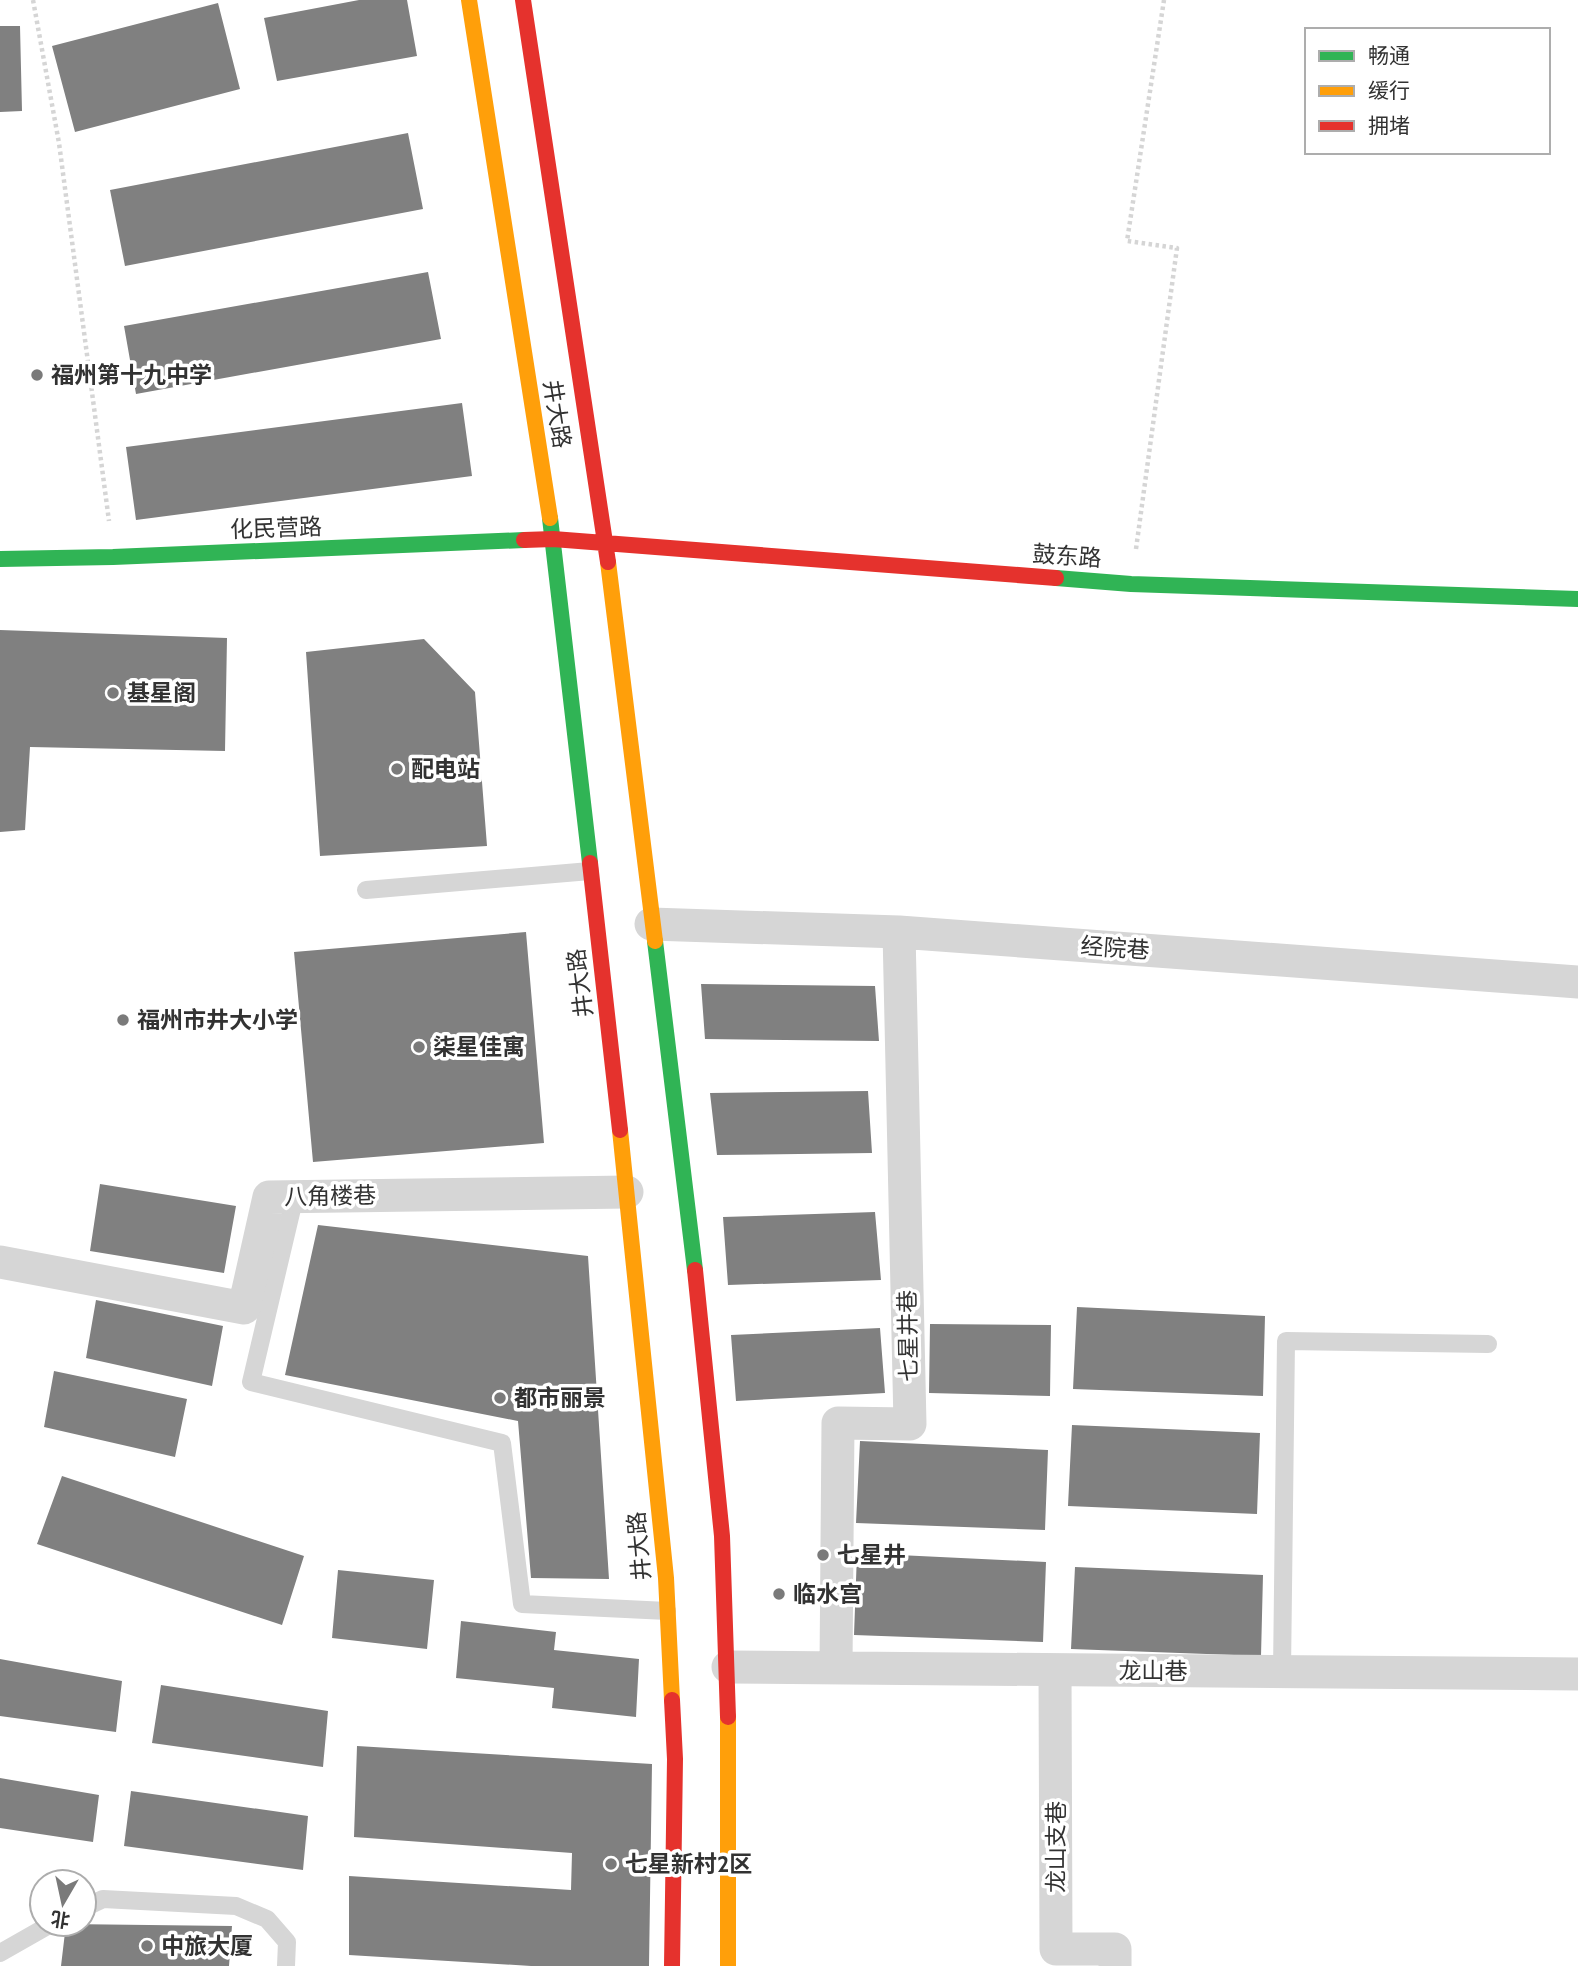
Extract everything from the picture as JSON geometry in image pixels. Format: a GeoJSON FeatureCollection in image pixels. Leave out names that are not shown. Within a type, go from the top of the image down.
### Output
{"type":"FeatureCollection","features":[{"type":"Feature","properties":{"kind":"street","name":"井大路"},"geometry":{"type":"LineString","coordinates":[[469,0],[553,540],[627,1192],[667,1611],[675,1759],[672,1966]]}},
{"type":"Feature","properties":{"kind":"street"},"geometry":{"type":"LineString","coordinates":[[523,0],[606,543],[704,1346],[722,1536],[728,1667],[728,1966]]}},
{"type":"Feature","properties":{"kind":"street","name":"化民营路"},"geometry":{"type":"LineString","coordinates":[[0,559],[553,540]]}},
{"type":"Feature","properties":{"kind":"street","name":"鼓东路"},"geometry":{"type":"LineString","coordinates":[[553,540],[1131,584],[1578,599]]}},
{"type":"Feature","properties":{"kind":"street","name":"经院巷"},"geometry":{"type":"LineString","coordinates":[[651,924],[899,932],[1578,982]]}},
{"type":"Feature","properties":{"kind":"street","name":"七星井巷"},"geometry":{"type":"LineString","coordinates":[[836,1668],[838,1423],[910,1424],[899,932]]}},
{"type":"Feature","properties":{"kind":"street","name":"八角楼巷"},"geometry":{"type":"LineString","coordinates":[[0,1262],[244,1308],[269,1197],[627,1192]]}},
{"type":"Feature","properties":{"kind":"street","name":"龙山巷"},"geometry":{"type":"LineString","coordinates":[[728,1667],[1578,1674]]}},
{"type":"Feature","properties":{"kind":"street","name":"龙山支巷"},"geometry":{"type":"LineString","coordinates":[[1055,1670],[1056,1949],[1115,1949],[1115,1966]]}},
{"type":"Feature","properties":{"kind":"lane"},"geometry":{"type":"LineString","coordinates":[[366,890],[590,871]]}},
{"type":"Feature","properties":{"kind":"lane"},"geometry":{"type":"LineString","coordinates":[[295,1196],[251,1382],[502,1443],[522,1604],[667,1611]]}},
{"type":"Feature","properties":{"kind":"lane"},"geometry":{"type":"LineString","coordinates":[[1282,1672],[1286,1341],[1488,1344]]}},
{"type":"Feature","properties":{"kind":"lane"},"geometry":{"type":"LineString","coordinates":[[98,1901],[103,1899],[236,1906],[267,1919],[287,1942],[286,1966]]}},
{"type":"Feature","properties":{"kind":"lane"},"geometry":{"type":"LineString","coordinates":[[0,1952],[28,1937]]}},
{"type":"Feature","properties":{"kind":"path"},"geometry":{"type":"LineString","coordinates":[[33,0],[59,143],[113,557]]}},
{"type":"Feature","properties":{"kind":"path"},"geometry":{"type":"LineString","coordinates":[[1131,584],[1177,247],[1127,241],[1164,0]]}},
{"type":"Feature","properties":{"kind":"building"},"geometry":{"type":"Polygon","coordinates":[[[359,0],[407,0],[417,56],[277,81],[264,18],[359,0]]]}},
{"type":"Feature","properties":{"kind":"building"},"geometry":{"type":"Polygon","coordinates":[[[218,3],[240,89],[75,132],[52,46],[218,3]]]}},
{"type":"Feature","properties":{"kind":"building"},"geometry":{"type":"Polygon","coordinates":[[[0,26],[20,26],[22,111],[0,112],[0,26]]]}},
{"type":"Feature","properties":{"kind":"building"},"geometry":{"type":"Polygon","coordinates":[[[408,133],[423,209],[125,266],[110,190],[408,133]]]}},
{"type":"Feature","properties":{"kind":"building"},"geometry":{"type":"Polygon","coordinates":[[[428,272],[441,339],[136,394],[124,326],[428,272]]]}},
{"type":"Feature","properties":{"kind":"building"},"geometry":{"type":"Polygon","coordinates":[[[462,403],[472,476],[136,520],[126,447],[462,403]]]}},
{"type":"Feature","properties":{"kind":"building","name":"基星阁"},"geometry":{"type":"Polygon","coordinates":[[[0,630],[227,638],[225,751],[30,747],[25,830],[0,832],[0,630]]]}},
{"type":"Feature","properties":{"kind":"building","name":"配电站"},"geometry":{"type":"Polygon","coordinates":[[[424,639],[475,692],[487,846],[320,856],[306,652],[424,639]]]}},
{"type":"Feature","properties":{"kind":"building","name":"柒星佳寓"},"geometry":{"type":"Polygon","coordinates":[[[526,932],[544,1143],[313,1162],[294,952],[526,932]]]}},
{"type":"Feature","properties":{"kind":"building"},"geometry":{"type":"Polygon","coordinates":[[[701,984],[875,986],[879,1041],[705,1039],[701,984]]]}},
{"type":"Feature","properties":{"kind":"building"},"geometry":{"type":"Polygon","coordinates":[[[868,1091],[872,1153],[717,1155],[710,1093],[868,1091]]]}},
{"type":"Feature","properties":{"kind":"building"},"geometry":{"type":"Polygon","coordinates":[[[100,1184],[236,1206],[224,1273],[90,1251],[100,1184]]]}},
{"type":"Feature","properties":{"kind":"building"},"geometry":{"type":"Polygon","coordinates":[[[875,1212],[881,1280],[728,1285],[723,1217],[875,1212]]]}},
{"type":"Feature","properties":{"kind":"building","name":"都市丽景"},"geometry":{"type":"Polygon","coordinates":[[[318,1225],[588,1256],[609,1579],[531,1578],[518,1421],[285,1375],[318,1225]]]}},
{"type":"Feature","properties":{"kind":"building"},"geometry":{"type":"Polygon","coordinates":[[[96,1300],[223,1326],[212,1386],[86,1358],[96,1300]]]}},
{"type":"Feature","properties":{"kind":"building"},"geometry":{"type":"Polygon","coordinates":[[[1077,1307],[1265,1316],[1263,1396],[1073,1389],[1077,1307]]]}},
{"type":"Feature","properties":{"kind":"building"},"geometry":{"type":"Polygon","coordinates":[[[930,1324],[1051,1325],[1050,1396],[929,1393],[930,1324]]]}},
{"type":"Feature","properties":{"kind":"building"},"geometry":{"type":"Polygon","coordinates":[[[880,1328],[885,1393],[736,1401],[731,1335],[880,1328]]]}},
{"type":"Feature","properties":{"kind":"building"},"geometry":{"type":"Polygon","coordinates":[[[54,1371],[187,1399],[175,1457],[44,1427],[54,1371]]]}},
{"type":"Feature","properties":{"kind":"building"},"geometry":{"type":"Polygon","coordinates":[[[1072,1425],[1260,1433],[1257,1514],[1068,1506],[1072,1425]]]}},
{"type":"Feature","properties":{"kind":"building"},"geometry":{"type":"Polygon","coordinates":[[[860,1441],[1048,1450],[1045,1530],[856,1523],[860,1441]]]}},
{"type":"Feature","properties":{"kind":"building"},"geometry":{"type":"Polygon","coordinates":[[[62,1476],[304,1556],[282,1625],[37,1544],[62,1476]]]}},
{"type":"Feature","properties":{"kind":"building"},"geometry":{"type":"Polygon","coordinates":[[[857,1553],[1046,1562],[1043,1642],[854,1635],[857,1553]]]}},
{"type":"Feature","properties":{"kind":"building"},"geometry":{"type":"Polygon","coordinates":[[[1075,1567],[1263,1575],[1261,1656],[1071,1649],[1075,1567]]]}},
{"type":"Feature","properties":{"kind":"building"},"geometry":{"type":"Polygon","coordinates":[[[338,1570],[434,1580],[427,1649],[332,1638],[338,1570]]]}},
{"type":"Feature","properties":{"kind":"building"},"geometry":{"type":"Polygon","coordinates":[[[461,1621],[556,1632],[554,1650],[639,1659],[636,1717],[552,1708],[554,1688],[456,1678],[461,1621]]]}},
{"type":"Feature","properties":{"kind":"building"},"geometry":{"type":"Polygon","coordinates":[[[0,1659],[122,1681],[116,1732],[0,1716],[0,1659]]]}},
{"type":"Feature","properties":{"kind":"building"},"geometry":{"type":"Polygon","coordinates":[[[161,1685],[328,1711],[323,1767],[152,1743],[161,1685]]]}},
{"type":"Feature","properties":{"kind":"building","name":"七星新村2区"},"geometry":{"type":"Polygon","coordinates":[[[357,1746],[652,1764],[649,1966],[531,1966],[349,1955],[349,1876],[571,1890],[572,1853],[354,1837],[357,1746]]]}},
{"type":"Feature","properties":{"kind":"building"},"geometry":{"type":"Polygon","coordinates":[[[0,1778],[99,1795],[93,1842],[0,1828],[0,1778]]]}},
{"type":"Feature","properties":{"kind":"building"},"geometry":{"type":"Polygon","coordinates":[[[131,1791],[308,1816],[303,1870],[124,1846],[131,1791]]]}},
{"type":"Feature","properties":{"kind":"building","name":"中旅大厦"},"geometry":{"type":"Polygon","coordinates":[[[98,1924],[232,1926],[229,1966],[61,1966],[64,1938],[98,1938],[98,1924]]]}},
{"type":"Feature","properties":{"kind":"traffic: fast"},"geometry":{"type":"LineString","coordinates":[[550,518],[590,863]]}},
{"type":"Feature","properties":{"kind":"traffic: fast"},"geometry":{"type":"LineString","coordinates":[[0,559],[524,540]]}},
{"type":"Feature","properties":{"kind":"traffic: fast"},"geometry":{"type":"LineString","coordinates":[[1056,578],[1131,584],[1578,599]]}},
{"type":"Feature","properties":{"kind":"traffic: fast"},"geometry":{"type":"LineString","coordinates":[[655,941],[695,1270]]}},
{"type":"Feature","properties":{"kind":"traffic: slow"},"geometry":{"type":"LineString","coordinates":[[469,0],[550,518]]}},
{"type":"Feature","properties":{"kind":"traffic: slow"},"geometry":{"type":"LineString","coordinates":[[608,562],[655,941]]}},
{"type":"Feature","properties":{"kind":"traffic: slow"},"geometry":{"type":"LineString","coordinates":[[620,1130],[666,1578],[672,1700]]}},
{"type":"Feature","properties":{"kind":"traffic: slow"},"geometry":{"type":"LineString","coordinates":[[728,1717],[728,1966]]}},
{"type":"Feature","properties":{"kind":"traffic: jam"},"geometry":{"type":"LineString","coordinates":[[523,0],[608,562]]}},
{"type":"Feature","properties":{"kind":"traffic: jam"},"geometry":{"type":"LineString","coordinates":[[524,540],[553,539],[1056,578]]}},
{"type":"Feature","properties":{"kind":"traffic: jam"},"geometry":{"type":"LineString","coordinates":[[590,863],[620,1130]]}},
{"type":"Feature","properties":{"kind":"traffic: jam"},"geometry":{"type":"LineString","coordinates":[[695,1270],[722,1536],[728,1717]]}},
{"type":"Feature","properties":{"kind":"traffic: jam"},"geometry":{"type":"LineString","coordinates":[[672,1700],[675,1759],[672,1966]]}},
{"type":"Feature","properties":{"kind":"place","name":"福州第十九中学"},"geometry":{"type":"Point","coordinates":[37,375]}},
{"type":"Feature","properties":{"kind":"place","name":"基星阁"},"geometry":{"type":"Point","coordinates":[113,693]}},
{"type":"Feature","properties":{"kind":"place","name":"配电站"},"geometry":{"type":"Point","coordinates":[397,769]}},
{"type":"Feature","properties":{"kind":"place","name":"福州市井大小学"},"geometry":{"type":"Point","coordinates":[123,1020]}},
{"type":"Feature","properties":{"kind":"place","name":"柒星佳寓"},"geometry":{"type":"Point","coordinates":[419,1047]}},
{"type":"Feature","properties":{"kind":"place","name":"都市丽景"},"geometry":{"type":"Point","coordinates":[500,1398]}},
{"type":"Feature","properties":{"kind":"place","name":"七星井"},"geometry":{"type":"Point","coordinates":[823,1555]}},
{"type":"Feature","properties":{"kind":"place","name":"临水宫"},"geometry":{"type":"Point","coordinates":[779,1594]}},
{"type":"Feature","properties":{"kind":"place","name":"七星新村2区"},"geometry":{"type":"Point","coordinates":[611,1864]}},
{"type":"Feature","properties":{"kind":"place","name":"中旅大厦"},"geometry":{"type":"Point","coordinates":[147,1946]}}]}
